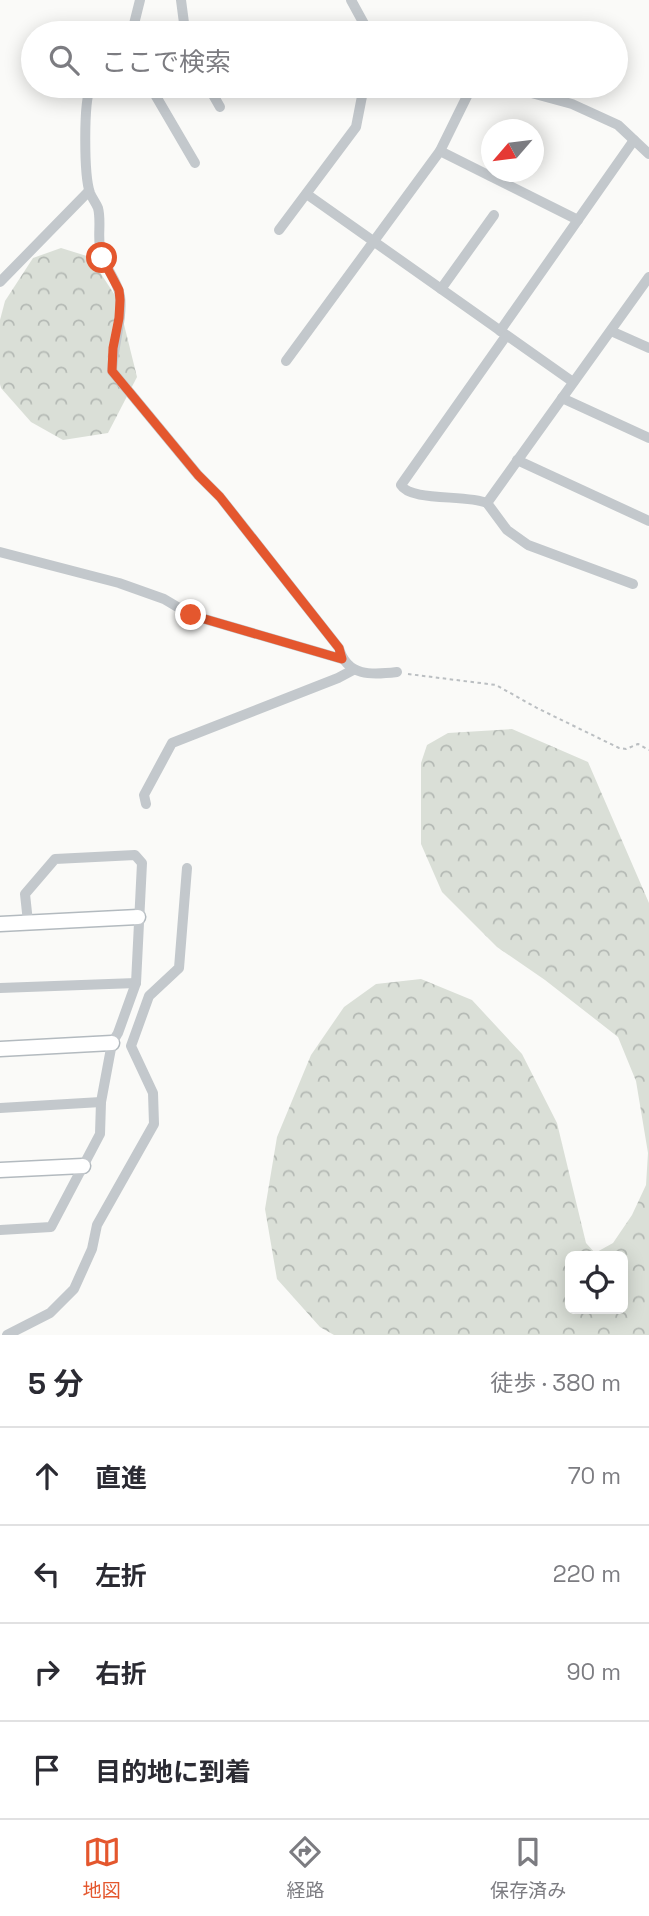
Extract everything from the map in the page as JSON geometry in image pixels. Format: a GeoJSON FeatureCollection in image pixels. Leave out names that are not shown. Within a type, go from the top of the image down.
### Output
{"type":"FeatureCollection","features":[{"type":"Feature","properties":{"kind":"street"},"geometry":{"type":"LineString","coordinates":[[135,21],[139,0]]}},
{"type":"Feature","properties":{"kind":"street"},"geometry":{"type":"LineString","coordinates":[[181,0],[184,21]]}},
{"type":"Feature","properties":{"kind":"street"},"geometry":{"type":"LineString","coordinates":[[351,0],[362,21]]}},
{"type":"Feature","properties":{"kind":"street"},"geometry":{"type":"LineString","coordinates":[[87,98],[85,124],[89,191],[98,208],[100,249],[119,290],[120,300],[112,371],[198,475],[220,497],[339,648],[342,659]]}},
{"type":"Feature","properties":{"kind":"street"},"geometry":{"type":"LineString","coordinates":[[157,98],[195,163]]}},
{"type":"Feature","properties":{"kind":"street"},"geometry":{"type":"LineString","coordinates":[[215,98],[220,107]]}},
{"type":"Feature","properties":{"kind":"street"},"geometry":{"type":"LineString","coordinates":[[279,230],[308,195],[356,127],[362,98]]}},
{"type":"Feature","properties":{"kind":"street"},"geometry":{"type":"LineString","coordinates":[[286,360],[440,151],[466,98]]}},
{"type":"Feature","properties":{"kind":"street"},"geometry":{"type":"LineString","coordinates":[[550,98],[572,104],[618,125],[649,154]]}},
{"type":"Feature","properties":{"kind":"street"},"geometry":{"type":"LineString","coordinates":[[633,584],[528,545],[508,530],[487,503],[463,497],[418,495],[407,492],[401,485],[634,140]]}},
{"type":"Feature","properties":{"kind":"street"},"geometry":{"type":"LineString","coordinates":[[440,151],[578,220]]}},
{"type":"Feature","properties":{"kind":"street"},"geometry":{"type":"LineString","coordinates":[[0,282],[89,191]]}},
{"type":"Feature","properties":{"kind":"street"},"geometry":{"type":"LineString","coordinates":[[308,195],[573,382]]}},
{"type":"Feature","properties":{"kind":"street"},"geometry":{"type":"LineString","coordinates":[[441,289],[494,215]]}},
{"type":"Feature","properties":{"kind":"street"},"geometry":{"type":"LineString","coordinates":[[487,503],[649,277]]}},
{"type":"Feature","properties":{"kind":"street"},"geometry":{"type":"LineString","coordinates":[[611,331],[649,348]]}},
{"type":"Feature","properties":{"kind":"street"},"geometry":{"type":"LineString","coordinates":[[562,398],[649,438]]}},
{"type":"Feature","properties":{"kind":"street"},"geometry":{"type":"LineString","coordinates":[[517,460],[649,521]]}},
{"type":"Feature","properties":{"kind":"street"},"geometry":{"type":"LineString","coordinates":[[0,552],[119,583],[164,599],[191,615],[342,659],[353,670],[377,674],[397,672]]}},
{"type":"Feature","properties":{"kind":"street"},"geometry":{"type":"LineString","coordinates":[[146,804],[144,795],[172,743],[353,670]]}},
{"type":"Feature","properties":{"kind":"street"},"geometry":{"type":"LineString","coordinates":[[0,1230],[51,1227],[100,1134],[101,1102],[112,1043],[136,983],[142,863],[135,855],[55,859],[25,894],[28,922]]}},
{"type":"Feature","properties":{"kind":"street"},"geometry":{"type":"LineString","coordinates":[[7,1335],[50,1312],[74,1289],[92,1249],[97,1225],[154,1125],[153,1093],[131,1046],[149,996],[179,968],[187,868]]}},
{"type":"Feature","properties":{"kind":"street"},"geometry":{"type":"LineString","coordinates":[[0,924],[138,917]]}},
{"type":"Feature","properties":{"kind":"street"},"geometry":{"type":"LineString","coordinates":[[0,988],[136,983]]}},
{"type":"Feature","properties":{"kind":"street"},"geometry":{"type":"LineString","coordinates":[[0,1049],[112,1043]]}},
{"type":"Feature","properties":{"kind":"street"},"geometry":{"type":"LineString","coordinates":[[0,1108],[101,1102]]}},
{"type":"Feature","properties":{"kind":"street"},"geometry":{"type":"LineString","coordinates":[[0,1170],[83,1166]]}},
{"type":"Feature","properties":{"kind":"path"},"geometry":{"type":"LineString","coordinates":[[397,672],[496,685],[619,748],[626,749],[638,744],[649,750]]}},
{"type":"Feature","properties":{"kind":"green space"},"geometry":{"type":"Polygon","coordinates":[[[61,248],[90,257],[118,300],[137,377],[108,433],[63,440],[31,422],[0,384],[0,320],[5,301],[33,258],[61,248]]]}},
{"type":"Feature","properties":{"kind":"green space"},"geometry":{"type":"Polygon","coordinates":[[[512,729],[588,762],[649,903],[649,1335],[334,1335],[320,1327],[277,1279],[265,1209],[277,1137],[311,1055],[344,1007],[376,984],[421,979],[472,1000],[522,1054],[557,1123],[586,1243],[593,1251],[565,1251],[565,1314],[628,1314],[628,1251],[599,1251],[613,1243],[632,1215],[646,1185],[648,1153],[636,1081],[618,1037],[545,980],[497,947],[442,892],[421,844],[421,763],[427,745],[448,733],[512,729]]]}},
{"type":"Feature","properties":{"kind":"route"},"geometry":{"type":"LineString","coordinates":[[102,258],[119,290],[120,300],[112,371],[198,475],[220,497],[339,648],[342,659],[191,615]]}}]}
